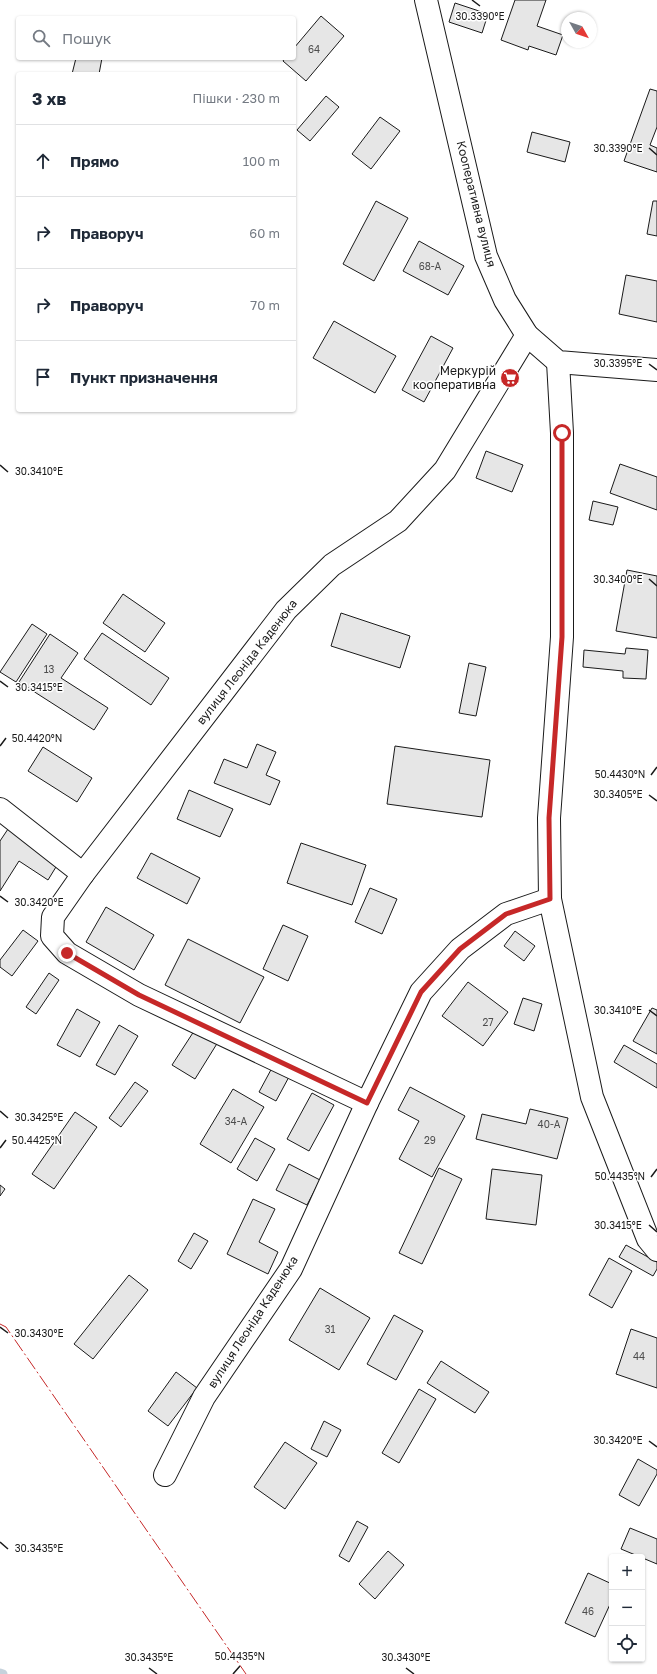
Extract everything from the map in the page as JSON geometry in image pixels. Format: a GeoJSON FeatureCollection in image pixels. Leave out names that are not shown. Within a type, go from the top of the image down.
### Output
{"type":"FeatureCollection","features":[{"type":"Feature","properties":{"kind":"street","name":"Кооперативна вулиця"},"geometry":{"type":"LineString","coordinates":[[426,0],[486,256],[505,300],[527,335],[558,362]]}},
{"type":"Feature","properties":{"kind":"street","name":"вулиця Леоніда Каденюка"},"geometry":{"type":"LineString","coordinates":[[367,1103],[139,995],[67,953],[52,936],[53,917],[83,874],[286,610],[332,565],[398,521],[445,470],[527,335]]}},
{"type":"Feature","properties":{"kind":"street"},"geometry":{"type":"LineString","coordinates":[[657,370],[558,362],[562,433],[562,637],[549,818],[550,899],[592,1097],[648,1239],[657,1250]]}},
{"type":"Feature","properties":{"kind":"street"},"geometry":{"type":"LineString","coordinates":[[0,809],[83,874]]}},
{"type":"Feature","properties":{"kind":"street","name":"вулиця Леоніда Каденюка"},"geometry":{"type":"LineString","coordinates":[[165,1474],[204,1397],[291,1269],[367,1103],[421,992],[460,949],[506,914],[550,899]]}},
{"type":"Feature","properties":{"kind":"building"},"geometry":{"type":"Polygon","coordinates":[[[515,0],[546,0],[537,26],[561,34],[561,41],[556,55],[529,46],[528,50],[501,40],[515,0]]]}},
{"type":"Feature","properties":{"kind":"building"},"geometry":{"type":"Polygon","coordinates":[[[455,3],[488,14],[482,33],[449,22],[455,3]]]}},
{"type":"Feature","properties":{"kind":"building"},"geometry":{"type":"Polygon","coordinates":[[[321,16],[344,36],[306,81],[283,61],[296,60],[296,46],[321,16]]]}},
{"type":"Feature","properties":{"kind":"building"},"geometry":{"type":"Polygon","coordinates":[[[76,60],[102,60],[99,72],[72,72],[76,60]]]}},
{"type":"Feature","properties":{"kind":"building"},"geometry":{"type":"Polygon","coordinates":[[[650,89],[657,91],[657,127],[650,145],[657,148],[657,172],[624,161],[650,89]]]}},
{"type":"Feature","properties":{"kind":"building"},"geometry":{"type":"Polygon","coordinates":[[[326,96],[339,107],[310,141],[297,130],[326,96]]]}},
{"type":"Feature","properties":{"kind":"building"},"geometry":{"type":"Polygon","coordinates":[[[380,117],[400,131],[371,169],[352,154],[380,117]]]}},
{"type":"Feature","properties":{"kind":"building"},"geometry":{"type":"Polygon","coordinates":[[[532,132],[570,142],[565,162],[527,152],[532,132]]]}},
{"type":"Feature","properties":{"kind":"building"},"geometry":{"type":"Polygon","coordinates":[[[376,201],[408,218],[374,281],[343,264],[376,201]]]}},
{"type":"Feature","properties":{"kind":"building"},"geometry":{"type":"Polygon","coordinates":[[[653,201],[657,201],[657,236],[647,234],[653,201]]]}},
{"type":"Feature","properties":{"kind":"building"},"geometry":{"type":"Polygon","coordinates":[[[419,241],[464,266],[448,295],[403,271],[419,241]]]}},
{"type":"Feature","properties":{"kind":"building"},"geometry":{"type":"Polygon","coordinates":[[[626,275],[657,281],[657,322],[619,314],[626,275]]]}},
{"type":"Feature","properties":{"kind":"building"},"geometry":{"type":"Polygon","coordinates":[[[334,321],[396,356],[375,393],[313,358],[334,321]]]}},
{"type":"Feature","properties":{"kind":"building"},"geometry":{"type":"Polygon","coordinates":[[[431,336],[453,348],[424,402],[402,390],[431,336]]]}},
{"type":"Feature","properties":{"kind":"building"},"geometry":{"type":"Polygon","coordinates":[[[486,451],[523,465],[512,492],[476,478],[486,451]]]}},
{"type":"Feature","properties":{"kind":"building"},"geometry":{"type":"Polygon","coordinates":[[[620,464],[657,477],[657,510],[610,493],[620,464]]]}},
{"type":"Feature","properties":{"kind":"building"},"geometry":{"type":"Polygon","coordinates":[[[593,501],[618,507],[613,525],[589,520],[593,501]]]}},
{"type":"Feature","properties":{"kind":"building"},"geometry":{"type":"Polygon","coordinates":[[[627,570],[657,576],[657,638],[616,631],[627,570]]]}},
{"type":"Feature","properties":{"kind":"building"},"geometry":{"type":"Polygon","coordinates":[[[123,594],[165,623],[145,652],[103,623],[123,594]]]}},
{"type":"Feature","properties":{"kind":"building"},"geometry":{"type":"Polygon","coordinates":[[[341,613],[410,636],[400,668],[331,646],[341,613]]]}},
{"type":"Feature","properties":{"kind":"building"},"geometry":{"type":"Polygon","coordinates":[[[32,624],[47,634],[16,682],[0,672],[32,624]]]}},
{"type":"Feature","properties":{"kind":"building"},"geometry":{"type":"Polygon","coordinates":[[[102,633],[169,678],[151,705],[84,659],[102,633]]]}},
{"type":"Feature","properties":{"kind":"building"},"geometry":{"type":"Polygon","coordinates":[[[50,634],[78,653],[61,678],[108,708],[94,730],[19,682],[50,634]]]}},
{"type":"Feature","properties":{"kind":"building"},"geometry":{"type":"Polygon","coordinates":[[[626,648],[648,650],[646,679],[623,678],[623,671],[583,667],[584,650],[625,654],[626,648]]]}},
{"type":"Feature","properties":{"kind":"building"},"geometry":{"type":"Polygon","coordinates":[[[469,663],[486,667],[476,716],[459,713],[469,663]]]}},
{"type":"Feature","properties":{"kind":"building"},"geometry":{"type":"Polygon","coordinates":[[[257,744],[276,752],[266,775],[280,781],[270,805],[214,783],[224,759],[247,768],[257,744]]]}},
{"type":"Feature","properties":{"kind":"building"},"geometry":{"type":"Polygon","coordinates":[[[395,746],[490,760],[482,817],[387,804],[395,746]]]}},
{"type":"Feature","properties":{"kind":"building"},"geometry":{"type":"Polygon","coordinates":[[[43,747],[92,778],[77,802],[28,771],[43,747]]]}},
{"type":"Feature","properties":{"kind":"building"},"geometry":{"type":"Polygon","coordinates":[[[189,790],[233,809],[220,837],[177,819],[189,790]]]}},
{"type":"Feature","properties":{"kind":"building"},"geometry":{"type":"Polygon","coordinates":[[[8,829],[59,862],[48,880],[19,861],[0,891],[0,841],[8,829]]]}},
{"type":"Feature","properties":{"kind":"building"},"geometry":{"type":"Polygon","coordinates":[[[301,843],[366,865],[352,905],[287,883],[301,843]]]}},
{"type":"Feature","properties":{"kind":"building"},"geometry":{"type":"Polygon","coordinates":[[[151,853],[200,878],[187,904],[137,878],[151,853]]]}},
{"type":"Feature","properties":{"kind":"building"},"geometry":{"type":"Polygon","coordinates":[[[370,888],[397,899],[382,934],[355,922],[370,888]]]}},
{"type":"Feature","properties":{"kind":"building"},"geometry":{"type":"Polygon","coordinates":[[[106,907],[154,935],[134,970],[86,942],[106,907]]]}},
{"type":"Feature","properties":{"kind":"building"},"geometry":{"type":"Polygon","coordinates":[[[283,925],[308,936],[288,981],[263,969],[283,925]]]}},
{"type":"Feature","properties":{"kind":"building"},"geometry":{"type":"Polygon","coordinates":[[[23,930],[38,941],[12,976],[0,967],[0,960],[23,930]]]}},
{"type":"Feature","properties":{"kind":"building"},"geometry":{"type":"Polygon","coordinates":[[[515,931],[535,946],[524,961],[504,946],[515,931]]]}},
{"type":"Feature","properties":{"kind":"building"},"geometry":{"type":"Polygon","coordinates":[[[188,939],[264,977],[240,1023],[165,985],[188,939]]]}},
{"type":"Feature","properties":{"kind":"building"},"geometry":{"type":"Polygon","coordinates":[[[49,973],[59,980],[36,1014],[26,1007],[49,973]]]}},
{"type":"Feature","properties":{"kind":"building"},"geometry":{"type":"Polygon","coordinates":[[[468,982],[508,1012],[483,1046],[442,1016],[468,982]]]}},
{"type":"Feature","properties":{"kind":"building"},"geometry":{"type":"Polygon","coordinates":[[[523,998],[542,1004],[534,1031],[514,1024],[523,998]]]}},
{"type":"Feature","properties":{"kind":"building"},"geometry":{"type":"Polygon","coordinates":[[[652,1008],[657,1010],[657,1054],[633,1041],[652,1008]]]}},
{"type":"Feature","properties":{"kind":"building"},"geometry":{"type":"Polygon","coordinates":[[[77,1009],[100,1022],[80,1057],[57,1045],[77,1009]]]}},
{"type":"Feature","properties":{"kind":"building"},"geometry":{"type":"Polygon","coordinates":[[[119,1025],[138,1036],[115,1075],[96,1065],[119,1025]]]}},
{"type":"Feature","properties":{"kind":"building"},"geometry":{"type":"Polygon","coordinates":[[[196,1028],[218,1042],[195,1079],[172,1065],[196,1028]]]}},
{"type":"Feature","properties":{"kind":"building"},"geometry":{"type":"Polygon","coordinates":[[[624,1045],[657,1064],[657,1088],[614,1062],[624,1045]]]}},
{"type":"Feature","properties":{"kind":"building"},"geometry":{"type":"Polygon","coordinates":[[[273,1066],[290,1075],[276,1101],[259,1092],[273,1066]]]}},
{"type":"Feature","properties":{"kind":"building"},"geometry":{"type":"Polygon","coordinates":[[[135,1082],[148,1091],[121,1127],[109,1118],[135,1082]]]}},
{"type":"Feature","properties":{"kind":"building"},"geometry":{"type":"Polygon","coordinates":[[[410,1087],[465,1116],[432,1177],[399,1159],[419,1121],[398,1110],[410,1087]]]}},
{"type":"Feature","properties":{"kind":"building"},"geometry":{"type":"Polygon","coordinates":[[[233,1089],[264,1107],[231,1163],[200,1144],[233,1089]]]}},
{"type":"Feature","properties":{"kind":"building"},"geometry":{"type":"Polygon","coordinates":[[[312,1093],[334,1105],[309,1151],[287,1139],[312,1093]]]}},
{"type":"Feature","properties":{"kind":"building"},"geometry":{"type":"Polygon","coordinates":[[[530,1109],[568,1118],[557,1159],[476,1139],[482,1114],[526,1124],[530,1109]]]}},
{"type":"Feature","properties":{"kind":"building"},"geometry":{"type":"Polygon","coordinates":[[[75,1112],[97,1127],[54,1189],[32,1174],[75,1112]]]}},
{"type":"Feature","properties":{"kind":"building"},"geometry":{"type":"Polygon","coordinates":[[[255,1138],[275,1149],[257,1181],[237,1169],[255,1138]]]}},
{"type":"Feature","properties":{"kind":"building"},"geometry":{"type":"Polygon","coordinates":[[[289,1164],[320,1180],[307,1205],[276,1190],[289,1164]]]}},
{"type":"Feature","properties":{"kind":"building"},"geometry":{"type":"Polygon","coordinates":[[[439,1168],[462,1179],[422,1264],[399,1253],[439,1168]]]}},
{"type":"Feature","properties":{"kind":"building"},"geometry":{"type":"Polygon","coordinates":[[[492,1169],[542,1175],[536,1225],[486,1219],[492,1169]]]}},
{"type":"Feature","properties":{"kind":"building"},"geometry":{"type":"Polygon","coordinates":[[[0,1185],[5,1189],[0,1196],[0,1185]]]}},
{"type":"Feature","properties":{"kind":"building"},"geometry":{"type":"Polygon","coordinates":[[[253,1199],[275,1209],[259,1242],[278,1252],[268,1274],[227,1254],[253,1199]]]}},
{"type":"Feature","properties":{"kind":"building"},"geometry":{"type":"Polygon","coordinates":[[[194,1233],[208,1241],[191,1269],[178,1261],[194,1233]]]}},
{"type":"Feature","properties":{"kind":"building"},"geometry":{"type":"Polygon","coordinates":[[[626,1245],[657,1262],[657,1269],[653,1276],[619,1257],[626,1245]]]}},
{"type":"Feature","properties":{"kind":"building"},"geometry":{"type":"Polygon","coordinates":[[[609,1258],[632,1271],[612,1308],[589,1295],[609,1258]]]}},
{"type":"Feature","properties":{"kind":"building"},"geometry":{"type":"Polygon","coordinates":[[[129,1275],[148,1290],[93,1359],[74,1344],[129,1275]]]}},
{"type":"Feature","properties":{"kind":"building"},"geometry":{"type":"Polygon","coordinates":[[[320,1288],[370,1318],[339,1370],[289,1340],[320,1288]]]}},
{"type":"Feature","properties":{"kind":"building"},"geometry":{"type":"Polygon","coordinates":[[[394,1315],[423,1331],[396,1380],[367,1364],[394,1315]]]}},
{"type":"Feature","properties":{"kind":"building"},"geometry":{"type":"Polygon","coordinates":[[[631,1329],[657,1338],[657,1388],[616,1374],[631,1329]]]}},
{"type":"Feature","properties":{"kind":"building"},"geometry":{"type":"Polygon","coordinates":[[[441,1361],[489,1392],[475,1413],[427,1383],[441,1361]]]}},
{"type":"Feature","properties":{"kind":"building"},"geometry":{"type":"Polygon","coordinates":[[[176,1372],[197,1388],[168,1426],[148,1411],[176,1372]]]}},
{"type":"Feature","properties":{"kind":"building"},"geometry":{"type":"Polygon","coordinates":[[[419,1389],[436,1399],[399,1463],[382,1453],[419,1389]]]}},
{"type":"Feature","properties":{"kind":"building"},"geometry":{"type":"Polygon","coordinates":[[[324,1421],[341,1430],[327,1457],[311,1449],[324,1421]]]}},
{"type":"Feature","properties":{"kind":"building"},"geometry":{"type":"Polygon","coordinates":[[[285,1442],[317,1463],[285,1509],[254,1487],[285,1442]]]}},
{"type":"Feature","properties":{"kind":"building"},"geometry":{"type":"Polygon","coordinates":[[[638,1459],[657,1470],[657,1474],[639,1506],[619,1495],[638,1459]]]}},
{"type":"Feature","properties":{"kind":"building"},"geometry":{"type":"Polygon","coordinates":[[[357,1521],[368,1527],[349,1562],[339,1556],[357,1521]]]}},
{"type":"Feature","properties":{"kind":"building"},"geometry":{"type":"Polygon","coordinates":[[[630,1528],[657,1539],[657,1564],[645,1559],[645,1554],[633,1554],[621,1549],[630,1528]]]}},
{"type":"Feature","properties":{"kind":"building"},"geometry":{"type":"Polygon","coordinates":[[[388,1551],[404,1565],[375,1599],[359,1584],[388,1551]]]}},
{"type":"Feature","properties":{"kind":"building"},"geometry":{"type":"Polygon","coordinates":[[[588,1573],[609,1583],[609,1607],[595,1637],[565,1623],[588,1573]]]}},
{"type":"Feature","properties":{"kind":"power"},"geometry":{"type":"LineString","coordinates":[[0,1324],[6,1327],[246,1674]]}},
{"type":"Feature","properties":{"kind":"place","name":"Меркурій кооперативна"},"geometry":{"type":"Point","coordinates":[510,378]}},
{"type":"Feature","properties":{"kind":"route"},"geometry":{"type":"LineString","coordinates":[[67,953],[139,995],[367,1103],[421,992],[460,949],[506,914],[550,899],[549,818],[562,637],[562,433]]}}]}
